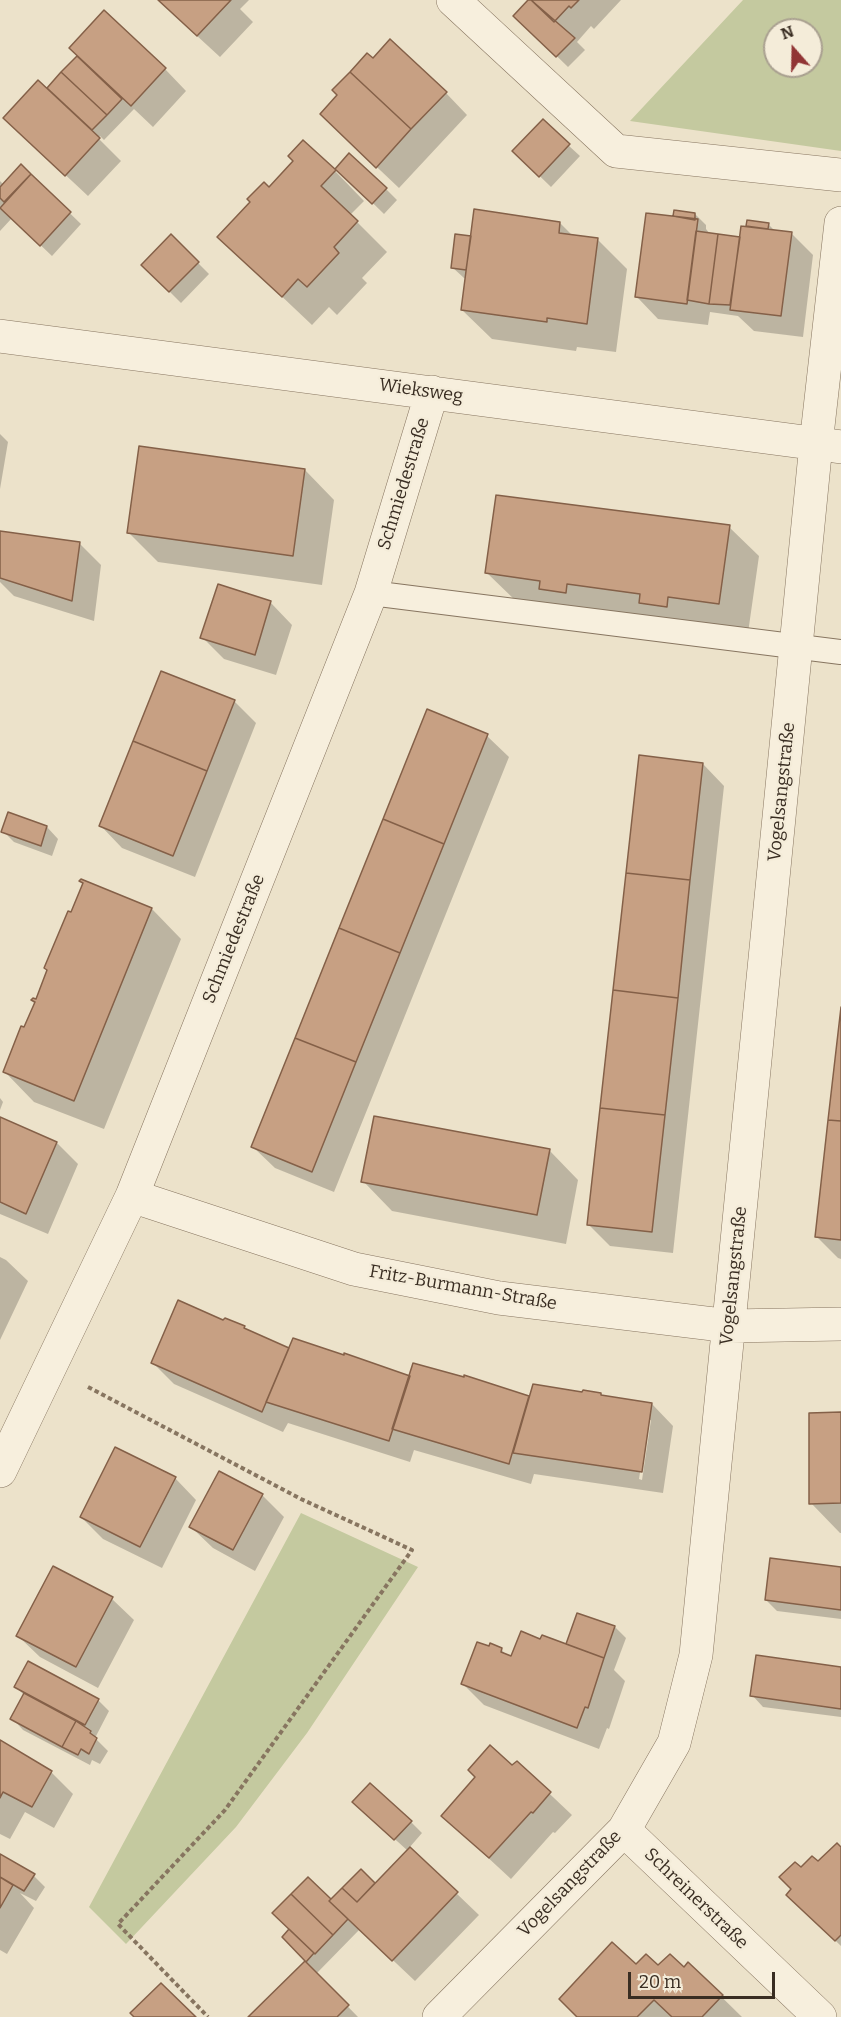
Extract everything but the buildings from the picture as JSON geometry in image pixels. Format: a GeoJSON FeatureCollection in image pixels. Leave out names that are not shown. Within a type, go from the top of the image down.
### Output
{"type":"FeatureCollection","features":[{"type":"Feature","properties":{"kind":"street"},"geometry":{"type":"LineString","coordinates":[[453,0],[616,151],[841,175]]}},
{"type":"Feature","properties":{"kind":"street","name":"Vogelsangstraße"},"geometry":{"type":"LineString","coordinates":[[439,2017],[624,1830],[674,1743],[696,1656],[796,648],[829,446],[841,223]]}},
{"type":"Feature","properties":{"kind":"street","name":"Wieksweg"},"geometry":{"type":"LineString","coordinates":[[0,336],[829,446]]}},
{"type":"Feature","properties":{"kind":"street","name":"Schmiedestraße"},"geometry":{"type":"LineString","coordinates":[[0,1471],[132,1196],[372,593],[432,392]]}},
{"type":"Feature","properties":{"kind":"street","name":"Fritz-Burmann-Straße"},"geometry":{"type":"LineString","coordinates":[[132,1196],[354,1269],[499,1298],[730,1326],[841,1324]]}},
{"type":"Feature","properties":{"kind":"street","name":"Schreinerstraße"},"geometry":{"type":"LineString","coordinates":[[624,1830],[820,2017]]}},
{"type":"Feature","properties":{"kind":"lane"},"geometry":{"type":"LineString","coordinates":[[372,593],[841,652]]}},
{"type":"Feature","properties":{"kind":"path"},"geometry":{"type":"LineString","coordinates":[[50,1367],[301,1498],[412,1550],[225,1810],[118,1924],[208,2017]]}},
{"type":"Feature","properties":{"kind":"green space"},"geometry":{"type":"Polygon","coordinates":[[[743,0],[841,0],[841,151],[630,121],[743,0]]]}},
{"type":"Feature","properties":{"kind":"green space"},"geometry":{"type":"Polygon","coordinates":[[[301,1513],[418,1567],[307,1733],[236,1827],[126,1944],[89,1907],[301,1513]]]}}]}
